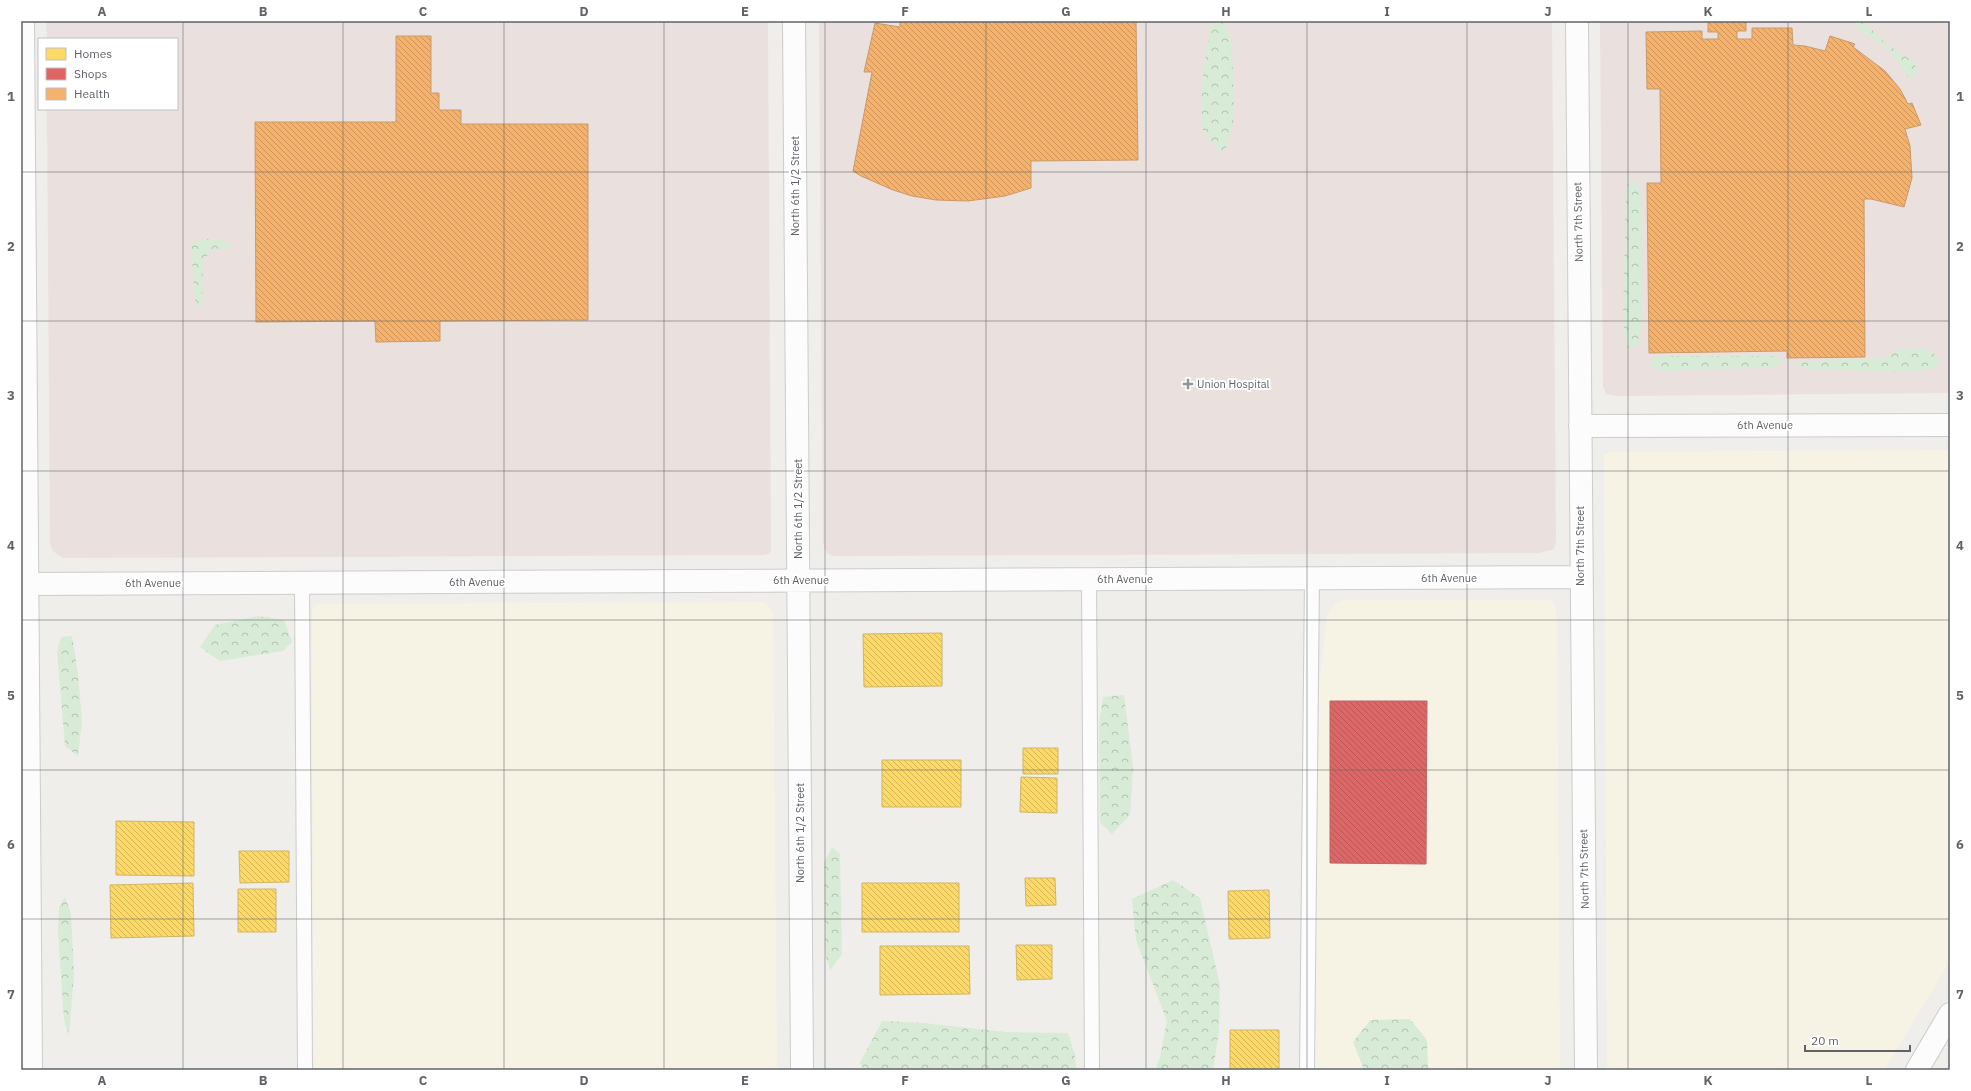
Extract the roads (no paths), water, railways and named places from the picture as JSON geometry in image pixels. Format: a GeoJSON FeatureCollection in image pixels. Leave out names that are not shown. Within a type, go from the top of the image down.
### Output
{"type":"FeatureCollection","features":[{"type":"Feature","properties":{"kind":"street"},"geometry":{"type":"LineString","coordinates":[[23,21],[24,584],[31,1070]]}},
{"type":"Feature","properties":{"kind":"street","name":"North 6th 1/2 Street"},"geometry":{"type":"LineString","coordinates":[[794,21],[802,1070]]}},
{"type":"Feature","properties":{"kind":"street","name":"North 7th Street"},"geometry":{"type":"LineString","coordinates":[[1577,21],[1580,577],[1586,1070]]}},
{"type":"Feature","properties":{"kind":"street","name":"6th Avenue"},"geometry":{"type":"LineString","coordinates":[[1580,426],[1950,424]]}},
{"type":"Feature","properties":{"kind":"street","name":"6th Avenue"},"geometry":{"type":"LineString","coordinates":[[24,584],[1580,577]]}},
{"type":"Feature","properties":{"kind":"street"},"geometry":{"type":"LineString","coordinates":[[1917,1070],[1950,1014]]}},
{"type":"Feature","properties":{"kind":"lane"},"geometry":{"type":"LineString","coordinates":[[1307,1070],[1312,578]]}},
{"type":"Feature","properties":{"kind":"lane"},"geometry":{"type":"LineString","coordinates":[[1089,579],[1092,1070]]}},
{"type":"Feature","properties":{"kind":"lane"},"geometry":{"type":"LineString","coordinates":[[302,583],[305,1070]]}},
{"type":"Feature","properties":{"kind":"place","name":"Union Hospital"},"geometry":{"type":"Point","coordinates":[1188,384]}}]}
